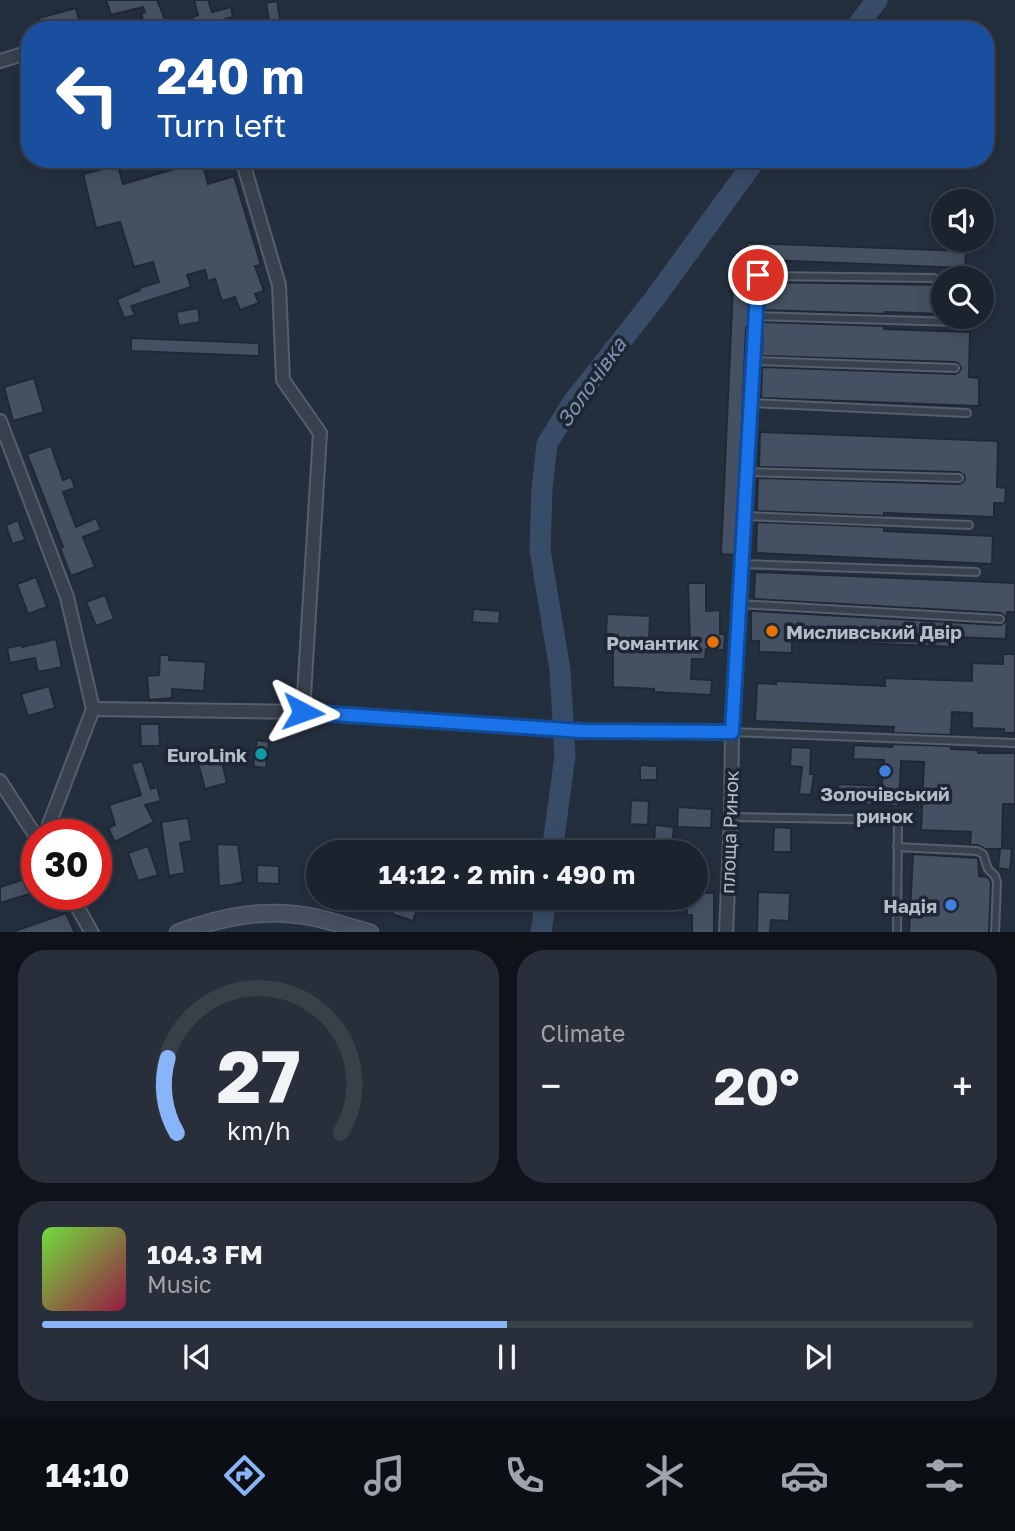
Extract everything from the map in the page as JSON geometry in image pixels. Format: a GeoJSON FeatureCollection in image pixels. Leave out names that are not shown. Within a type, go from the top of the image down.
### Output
{"type":"FeatureCollection","features":[{"type":"Feature","properties":{"kind":"street"},"geometry":{"type":"LineString","coordinates":[[0,61],[21,55]]}},
{"type":"Feature","properties":{"kind":"street"},"geometry":{"type":"LineString","coordinates":[[246,168],[279,285],[283,380],[320,433],[303,712]]}},
{"type":"Feature","properties":{"kind":"street"},"geometry":{"type":"LineString","coordinates":[[0,421],[67,597],[93,709],[51,819]]}},
{"type":"Feature","properties":{"kind":"street"},"geometry":{"type":"LineString","coordinates":[[93,709],[303,712],[582,731],[732,732]]}},
{"type":"Feature","properties":{"kind":"street","name":"площа Ринок"},"geometry":{"type":"LineString","coordinates":[[726,932],[732,732]]}},
{"type":"Feature","properties":{"kind":"street"},"geometry":{"type":"LineString","coordinates":[[0,781],[25,819]]}},
{"type":"Feature","properties":{"kind":"street"},"geometry":{"type":"LineString","coordinates":[[79,910],[91,932]]}},
{"type":"Feature","properties":{"kind":"street"},"geometry":{"type":"LineString","coordinates":[[181,932],[229,917],[277,913],[316,917],[367,932]]}},
{"type":"Feature","properties":{"kind":"lane"},"geometry":{"type":"LineString","coordinates":[[931,278],[758,275],[732,732],[1015,743]]}},
{"type":"Feature","properties":{"kind":"lane"},"geometry":{"type":"LineString","coordinates":[[756,316],[931,321]]}},
{"type":"Feature","properties":{"kind":"lane"},"geometry":{"type":"LineString","coordinates":[[753,360],[955,368]]}},
{"type":"Feature","properties":{"kind":"lane"},"geometry":{"type":"LineString","coordinates":[[751,403],[967,413]]}},
{"type":"Feature","properties":{"kind":"lane"},"geometry":{"type":"LineString","coordinates":[[747,472],[959,478]]}},
{"type":"Feature","properties":{"kind":"lane"},"geometry":{"type":"LineString","coordinates":[[744,516],[969,525]]}},
{"type":"Feature","properties":{"kind":"lane"},"geometry":{"type":"LineString","coordinates":[[741,564],[976,572]]}},
{"type":"Feature","properties":{"kind":"lane"},"geometry":{"type":"LineString","coordinates":[[739,604],[1000,619]]}},
{"type":"Feature","properties":{"kind":"lane"},"geometry":{"type":"LineString","coordinates":[[731,817],[898,820],[897,932]]}},
{"type":"Feature","properties":{"kind":"lane"},"geometry":{"type":"LineString","coordinates":[[897,847],[983,853],[988,869],[997,882],[995,932]]}},
{"type":"Feature","properties":{"kind":"building"},"geometry":{"type":"Polygon","coordinates":[[[106,0],[157,0],[166,21],[144,21],[141,14],[145,12],[143,7],[111,15],[106,0]]]}},
{"type":"Feature","properties":{"kind":"building"},"geometry":{"type":"Polygon","coordinates":[[[194,0],[208,0],[212,12],[231,7],[233,17],[223,21],[193,21],[192,17],[198,15],[194,0]]]}},
{"type":"Feature","properties":{"kind":"building"},"geometry":{"type":"Polygon","coordinates":[[[277,1],[280,21],[265,21],[269,20],[266,3],[277,1]]]}},
{"type":"Feature","properties":{"kind":"building"},"geometry":{"type":"Polygon","coordinates":[[[76,8],[79,21],[40,21],[39,18],[76,8]]]}},
{"type":"Feature","properties":{"kind":"building"},"geometry":{"type":"Polygon","coordinates":[[[119,168],[123,184],[178,168],[204,168],[208,184],[234,176],[261,265],[255,266],[264,291],[255,294],[259,303],[240,310],[235,297],[222,301],[215,279],[208,281],[205,270],[187,275],[191,287],[131,306],[135,315],[124,318],[117,299],[159,282],[153,262],[134,267],[120,222],[96,228],[83,174],[119,168]]]}},
{"type":"Feature","properties":{"kind":"building"},"geometry":{"type":"Polygon","coordinates":[[[747,243],[966,252],[965,266],[746,259],[747,243]]]}},
{"type":"Feature","properties":{"kind":"building"},"geometry":{"type":"Polygon","coordinates":[[[734,263],[749,264],[748,281],[752,281],[749,327],[746,327],[736,555],[721,554],[734,263]]]}},
{"type":"Feature","properties":{"kind":"building"},"geometry":{"type":"Polygon","coordinates":[[[763,282],[931,285],[931,314],[762,310],[763,282]]]}},
{"type":"Feature","properties":{"kind":"building"},"geometry":{"type":"Polygon","coordinates":[[[198,308],[200,322],[179,326],[176,312],[198,308]]]}},
{"type":"Feature","properties":{"kind":"building"},"geometry":{"type":"Polygon","coordinates":[[[761,322],[970,332],[969,377],[979,378],[979,406],[761,398],[762,367],[955,374],[961,368],[955,362],[762,356],[761,322]]]}},
{"type":"Feature","properties":{"kind":"building"},"geometry":{"type":"Polygon","coordinates":[[[131,338],[259,343],[259,356],[131,351],[131,338]]]}},
{"type":"Feature","properties":{"kind":"building"},"geometry":{"type":"Polygon","coordinates":[[[34,378],[44,412],[13,421],[4,387],[34,378]]]}},
{"type":"Feature","properties":{"kind":"building"},"geometry":{"type":"Polygon","coordinates":[[[760,432],[998,441],[997,487],[1006,488],[1005,503],[994,503],[994,517],[757,511],[758,478],[959,484],[965,479],[959,472],[759,467],[760,432]]]}},
{"type":"Feature","properties":{"kind":"building"},"geometry":{"type":"Polygon","coordinates":[[[51,446],[63,480],[71,477],[75,488],[63,492],[76,527],[96,518],[101,530],[83,537],[95,567],[71,576],[60,548],[63,547],[27,454],[51,446]]]}},
{"type":"Feature","properties":{"kind":"building"},"geometry":{"type":"Polygon","coordinates":[[[18,520],[25,540],[12,544],[6,525],[18,520]]]}},
{"type":"Feature","properties":{"kind":"building"},"geometry":{"type":"Polygon","coordinates":[[[757,522],[884,527],[884,531],[993,536],[992,564],[756,553],[757,522]]]}},
{"type":"Feature","properties":{"kind":"building"},"geometry":{"type":"Polygon","coordinates":[[[755,572],[1015,583],[1015,612],[1007,612],[1006,639],[955,637],[955,647],[792,640],[792,653],[759,652],[759,641],[751,641],[751,611],[1000,625],[1006,619],[1000,613],[754,599],[755,572]]]}},
{"type":"Feature","properties":{"kind":"building"},"geometry":{"type":"Polygon","coordinates":[[[36,577],[47,607],[28,614],[17,584],[36,577]]]}},
{"type":"Feature","properties":{"kind":"building"},"geometry":{"type":"Polygon","coordinates":[[[688,583],[706,583],[706,611],[720,610],[720,634],[725,634],[724,650],[706,649],[705,659],[692,659],[691,679],[712,680],[711,695],[613,687],[613,634],[606,634],[607,614],[650,616],[649,643],[690,645],[688,583]]]}},
{"type":"Feature","properties":{"kind":"building"},"geometry":{"type":"Polygon","coordinates":[[[105,595],[114,619],[96,626],[86,602],[105,595]]]}},
{"type":"Feature","properties":{"kind":"building"},"geometry":{"type":"Polygon","coordinates":[[[473,609],[500,611],[499,624],[472,622],[473,609]]]}},
{"type":"Feature","properties":{"kind":"building"},"geometry":{"type":"Polygon","coordinates":[[[56,639],[62,667],[38,672],[35,658],[10,663],[7,648],[56,639]]]}},
{"type":"Feature","properties":{"kind":"building"},"geometry":{"type":"Polygon","coordinates":[[[1003,654],[1015,654],[1015,733],[1004,733],[1004,729],[972,728],[972,713],[952,712],[951,735],[893,733],[894,727],[755,721],[757,683],[776,684],[776,681],[885,686],[885,678],[972,681],[972,663],[1003,664],[1003,654]]]}},
{"type":"Feature","properties":{"kind":"building"},"geometry":{"type":"Polygon","coordinates":[[[160,655],[169,655],[169,660],[206,662],[204,691],[172,689],[172,698],[149,700],[147,676],[159,675],[160,655]]]}},
{"type":"Feature","properties":{"kind":"building"},"geometry":{"type":"Polygon","coordinates":[[[49,686],[55,708],[28,716],[21,694],[49,686]]]}},
{"type":"Feature","properties":{"kind":"building"},"geometry":{"type":"Polygon","coordinates":[[[140,724],[159,724],[160,746],[141,746],[140,724]]]}},
{"type":"Feature","properties":{"kind":"building","name":"EuroLink"},"geometry":{"type":"Polygon","coordinates":[[[257,740],[269,742],[266,768],[253,766],[257,740]]]}},
{"type":"Feature","properties":{"kind":"building"},"geometry":{"type":"Polygon","coordinates":[[[893,744],[951,746],[951,749],[978,750],[978,753],[1015,753],[1015,804],[1003,804],[1002,848],[1012,849],[1010,870],[998,868],[1000,849],[970,845],[971,832],[921,830],[924,762],[901,761],[899,806],[824,802],[825,790],[838,790],[838,784],[882,786],[884,760],[853,759],[854,745],[892,747],[893,744]]]}},
{"type":"Feature","properties":{"kind":"building"},"geometry":{"type":"Polygon","coordinates":[[[791,747],[811,748],[810,774],[814,774],[811,795],[799,794],[802,767],[790,766],[791,747]]]}},
{"type":"Feature","properties":{"kind":"building"},"geometry":{"type":"Polygon","coordinates":[[[220,754],[227,783],[205,789],[197,759],[220,754]]]}},
{"type":"Feature","properties":{"kind":"building"},"geometry":{"type":"Polygon","coordinates":[[[142,761],[151,789],[157,787],[161,801],[145,805],[154,822],[115,842],[112,826],[115,825],[109,805],[141,795],[131,764],[142,761]]]}},
{"type":"Feature","properties":{"kind":"building"},"geometry":{"type":"Polygon","coordinates":[[[640,765],[657,766],[657,780],[640,780],[640,765]]]}},
{"type":"Feature","properties":{"kind":"building"},"geometry":{"type":"Polygon","coordinates":[[[631,800],[649,801],[648,825],[630,824],[631,800]]]}},
{"type":"Feature","properties":{"kind":"building"},"geometry":{"type":"Polygon","coordinates":[[[678,807],[712,809],[711,828],[677,827],[678,807]]]}},
{"type":"Feature","properties":{"kind":"building"},"geometry":{"type":"Polygon","coordinates":[[[188,818],[192,841],[180,843],[185,873],[169,876],[161,822],[188,818]]]}},
{"type":"Feature","properties":{"kind":"building"},"geometry":{"type":"Polygon","coordinates":[[[655,825],[674,827],[673,840],[654,840],[655,825]]]}},
{"type":"Feature","properties":{"kind":"building"},"geometry":{"type":"Polygon","coordinates":[[[774,827],[791,828],[791,852],[773,852],[774,827]]]}},
{"type":"Feature","properties":{"kind":"building"},"geometry":{"type":"Polygon","coordinates":[[[217,844],[238,845],[243,882],[219,886],[217,844]]]}},
{"type":"Feature","properties":{"kind":"building"},"geometry":{"type":"Polygon","coordinates":[[[148,846],[158,875],[138,881],[128,853],[148,846]]]}},
{"type":"Feature","properties":{"kind":"building","name":"Надія"},"geometry":{"type":"Polygon","coordinates":[[[913,854],[978,858],[979,876],[988,877],[991,883],[989,932],[909,932],[913,854]]]}},
{"type":"Feature","properties":{"kind":"building"},"geometry":{"type":"Polygon","coordinates":[[[257,865],[279,866],[279,884],[257,883],[257,865]]]}},
{"type":"Feature","properties":{"kind":"building"},"geometry":{"type":"Polygon","coordinates":[[[21,880],[21,897],[0,903],[0,887],[21,880]]]}},
{"type":"Feature","properties":{"kind":"building"},"geometry":{"type":"Polygon","coordinates":[[[758,892],[790,893],[789,921],[771,920],[770,932],[757,932],[758,892]]]}},
{"type":"Feature","properties":{"kind":"building"},"geometry":{"type":"Polygon","coordinates":[[[708,893],[714,893],[714,932],[692,932],[692,915],[687,915],[687,910],[708,910],[708,893]]]}},
{"type":"Feature","properties":{"kind":"building"},"geometry":{"type":"Polygon","coordinates":[[[393,910],[417,910],[413,921],[392,914],[393,910]]]}},
{"type":"Feature","properties":{"kind":"building"},"geometry":{"type":"Polygon","coordinates":[[[66,913],[75,932],[15,932],[66,913]]]}},
{"type":"Feature","properties":{"kind":"waterway","name":"Золочівка"},"geometry":{"type":"LineString","coordinates":[[861,21],[877,0]]}},
{"type":"Feature","properties":{"kind":"waterway","name":"Золочівка"},"geometry":{"type":"LineString","coordinates":[[554,840],[565,756],[560,670],[540,550],[547,444],[573,402],[655,298],[749,168]]}},
{"type":"Feature","properties":{"kind":"waterway","name":"Золочівка"},"geometry":{"type":"LineString","coordinates":[[541,932],[544,910]]}},
{"type":"Feature","properties":{"kind":"place","name":"Мисливський Двір"},"geometry":{"type":"Point","coordinates":[772,631]}},
{"type":"Feature","properties":{"kind":"place","name":"Романтик"},"geometry":{"type":"Point","coordinates":[713,642]}},
{"type":"Feature","properties":{"kind":"place","name":"EuroLink"},"geometry":{"type":"Point","coordinates":[261,754]}},
{"type":"Feature","properties":{"kind":"place","name":"Золочівський ринок"},"geometry":{"type":"Point","coordinates":[885,771]}},
{"type":"Feature","properties":{"kind":"place","name":"Надія"},"geometry":{"type":"Point","coordinates":[951,905]}},
{"type":"Feature","properties":{"kind":"route"},"geometry":{"type":"LineString","coordinates":[[303,712],[582,731],[732,732],[758,275]]}}]}
